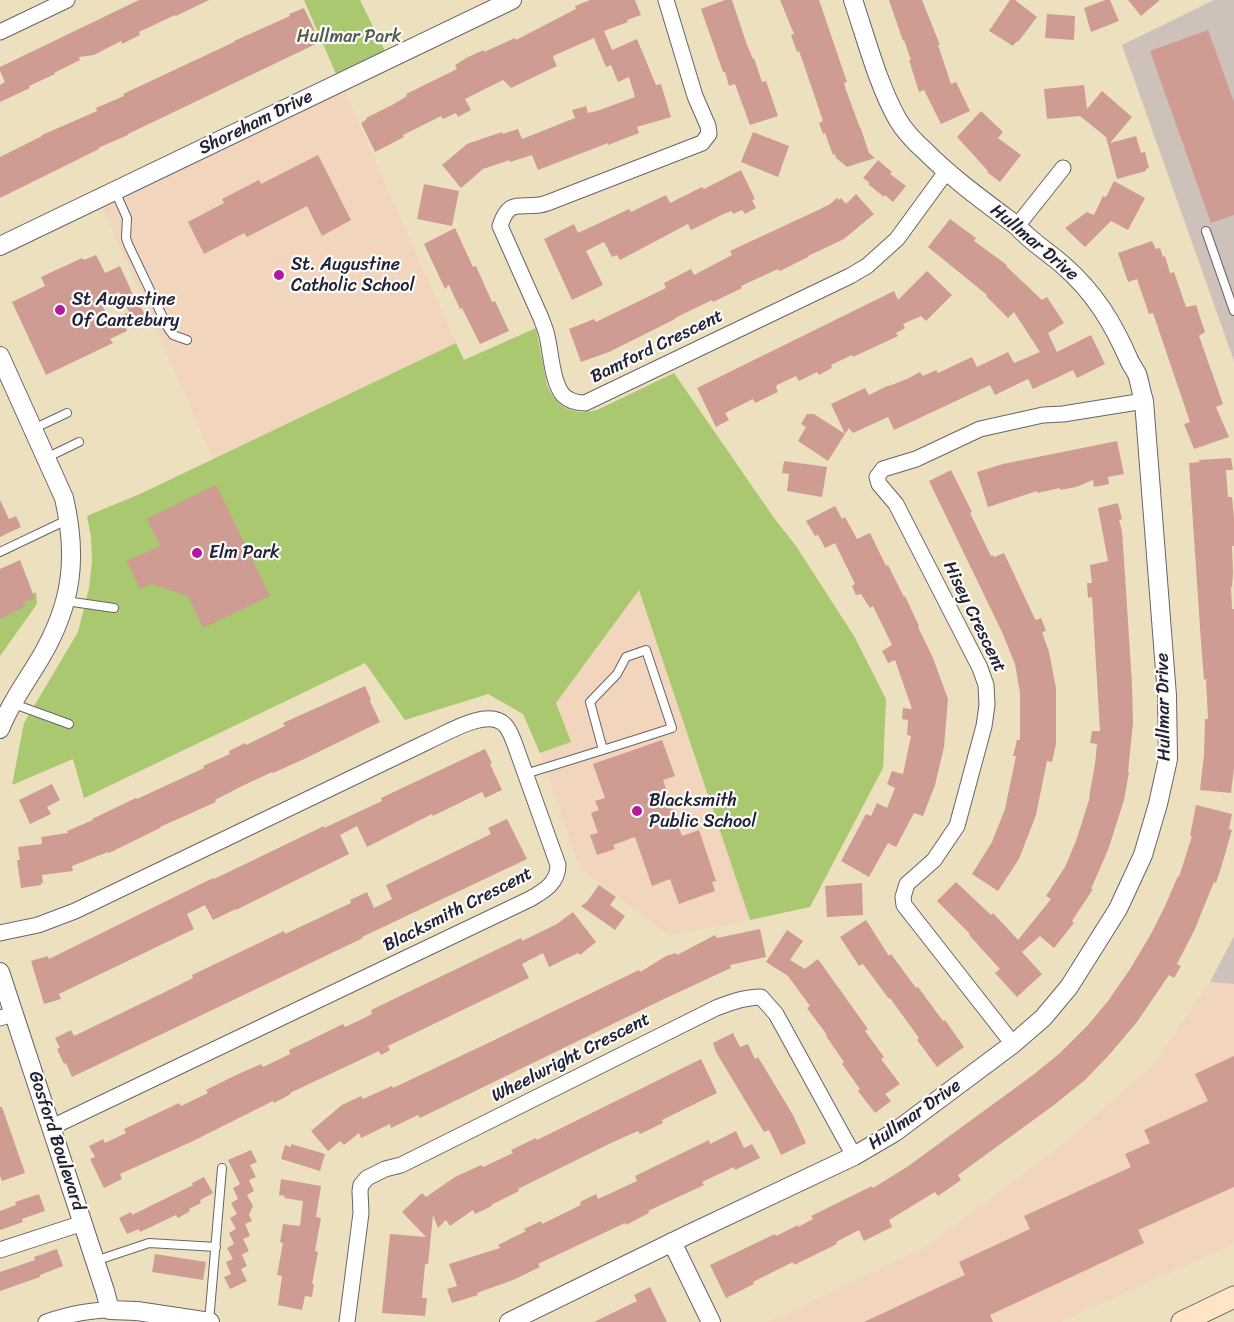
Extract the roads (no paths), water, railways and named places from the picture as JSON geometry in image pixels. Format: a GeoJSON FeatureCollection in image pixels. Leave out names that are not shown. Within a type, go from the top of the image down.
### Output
{"type":"FeatureCollection","features":[{"type":"Feature","properties":{"kind":"main road"},"geometry":{"type":"LineString","coordinates":[[1182,1322],[1234,1297]]}},
{"type":"Feature","properties":{"kind":"street"},"geometry":{"type":"LineString","coordinates":[[0,32],[67,0]]}},
{"type":"Feature","properties":{"kind":"street","name":"Shoreham Drive"},"geometry":{"type":"LineString","coordinates":[[0,246],[512,0]]}},
{"type":"Feature","properties":{"kind":"street","name":"Bamford Crescent"},"geometry":{"type":"LineString","coordinates":[[666,0],[709,134],[702,143],[555,200],[539,205],[513,206],[504,214],[500,226],[544,325],[557,383],[562,394],[570,400],[585,403],[867,266],[897,239],[946,172]]}},
{"type":"Feature","properties":{"kind":"street","name":"Hullmar Drive"},"geometry":{"type":"LineString","coordinates":[[509,1322],[854,1156],[895,1132],[1013,1044],[1043,1018],[1069,987],[1118,909],[1143,855],[1158,804],[1168,759],[1167,696],[1144,401],[1136,371],[1119,335],[1090,293],[1017,226],[946,172],[899,122],[875,65],[853,0]]}},
{"type":"Feature","properties":{"kind":"street"},"geometry":{"type":"LineString","coordinates":[[1017,226],[1063,168]]}},
{"type":"Feature","properties":{"kind":"street"},"geometry":{"type":"LineString","coordinates":[[0,356],[64,498],[69,519],[72,555],[66,601],[55,631],[12,703],[0,729]]}},
{"type":"Feature","properties":{"kind":"street","name":"Hisey Crescent"},"geometry":{"type":"LineString","coordinates":[[1013,1044],[904,905],[903,897],[907,884],[934,860],[957,826],[984,726],[987,705],[986,685],[980,668],[896,504],[879,484],[877,477],[883,469],[916,459],[980,429],[1043,415],[1144,401]]}},
{"type":"Feature","properties":{"kind":"street","name":"Blacksmith Crescent"},"geometry":{"type":"LineString","coordinates":[[0,933],[38,925],[75,910],[479,719],[495,719],[506,725],[558,865],[554,882],[530,900],[52,1127]]}},
{"type":"Feature","properties":{"kind":"street","name":"Gosford Boulevard"},"geometry":{"type":"LineString","coordinates":[[0,972],[7,1016],[52,1127],[110,1310]]}},
{"type":"Feature","properties":{"kind":"street","name":"Wheelwright Crescent"},"geometry":{"type":"LineString","coordinates":[[347,1322],[361,1213],[360,1191],[361,1185],[367,1178],[385,1169],[401,1165],[734,1001],[761,997],[776,1014],[854,1156]]}},
{"type":"Feature","properties":{"kind":"street"},"geometry":{"type":"LineString","coordinates":[[0,1251],[83,1223]]}},
{"type":"Feature","properties":{"kind":"street"},"geometry":{"type":"LineString","coordinates":[[672,1242],[711,1322]]}},
{"type":"Feature","properties":{"kind":"street"},"geometry":{"type":"LineString","coordinates":[[46,1322],[93,1310],[110,1310],[137,1311],[210,1322]]}},
{"type":"Feature","properties":{"kind":"lane"},"geometry":{"type":"LineString","coordinates":[[115,191],[127,218],[126,238],[168,328],[173,335],[187,340]]}},
{"type":"Feature","properties":{"kind":"lane"},"geometry":{"type":"LineString","coordinates":[[1206,231],[1234,311]]}},
{"type":"Feature","properties":{"kind":"lane"},"geometry":{"type":"LineString","coordinates":[[33,429],[67,413]]}},
{"type":"Feature","properties":{"kind":"lane"},"geometry":{"type":"LineString","coordinates":[[46,458],[79,442]]}},
{"type":"Feature","properties":{"kind":"lane"},"geometry":{"type":"LineString","coordinates":[[0,552],[69,519]]}},
{"type":"Feature","properties":{"kind":"lane"},"geometry":{"type":"LineString","coordinates":[[66,601],[114,608]]}},
{"type":"Feature","properties":{"kind":"lane"},"geometry":{"type":"LineString","coordinates":[[525,774],[603,750],[672,728],[646,650],[626,657],[617,674],[590,702],[603,750]]}},
{"type":"Feature","properties":{"kind":"lane"},"geometry":{"type":"LineString","coordinates":[[12,703],[69,724]]}},
{"type":"Feature","properties":{"kind":"lane"},"geometry":{"type":"LineString","coordinates":[[210,1322],[222,1168]]}},
{"type":"Feature","properties":{"kind":"lane"},"geometry":{"type":"LineString","coordinates":[[95,1261],[149,1243],[216,1247]]}},
{"type":"Feature","properties":{"kind":"place","name":"St. Augustine Catholic School"},"geometry":{"type":"Point","coordinates":[279,275]}},
{"type":"Feature","properties":{"kind":"place","name":"St Augustine Of Cantebury"},"geometry":{"type":"Point","coordinates":[60,310]}},
{"type":"Feature","properties":{"kind":"place","name":"Elm Park"},"geometry":{"type":"Point","coordinates":[197,553]}},
{"type":"Feature","properties":{"kind":"place","name":"Blacksmith Public School"},"geometry":{"type":"Point","coordinates":[637,811]}},
{"type":"Feature","properties":{"kind":"park label","name":"Hullmar Park"},"geometry":{"type":"Point","coordinates":[349,37]}}]}
